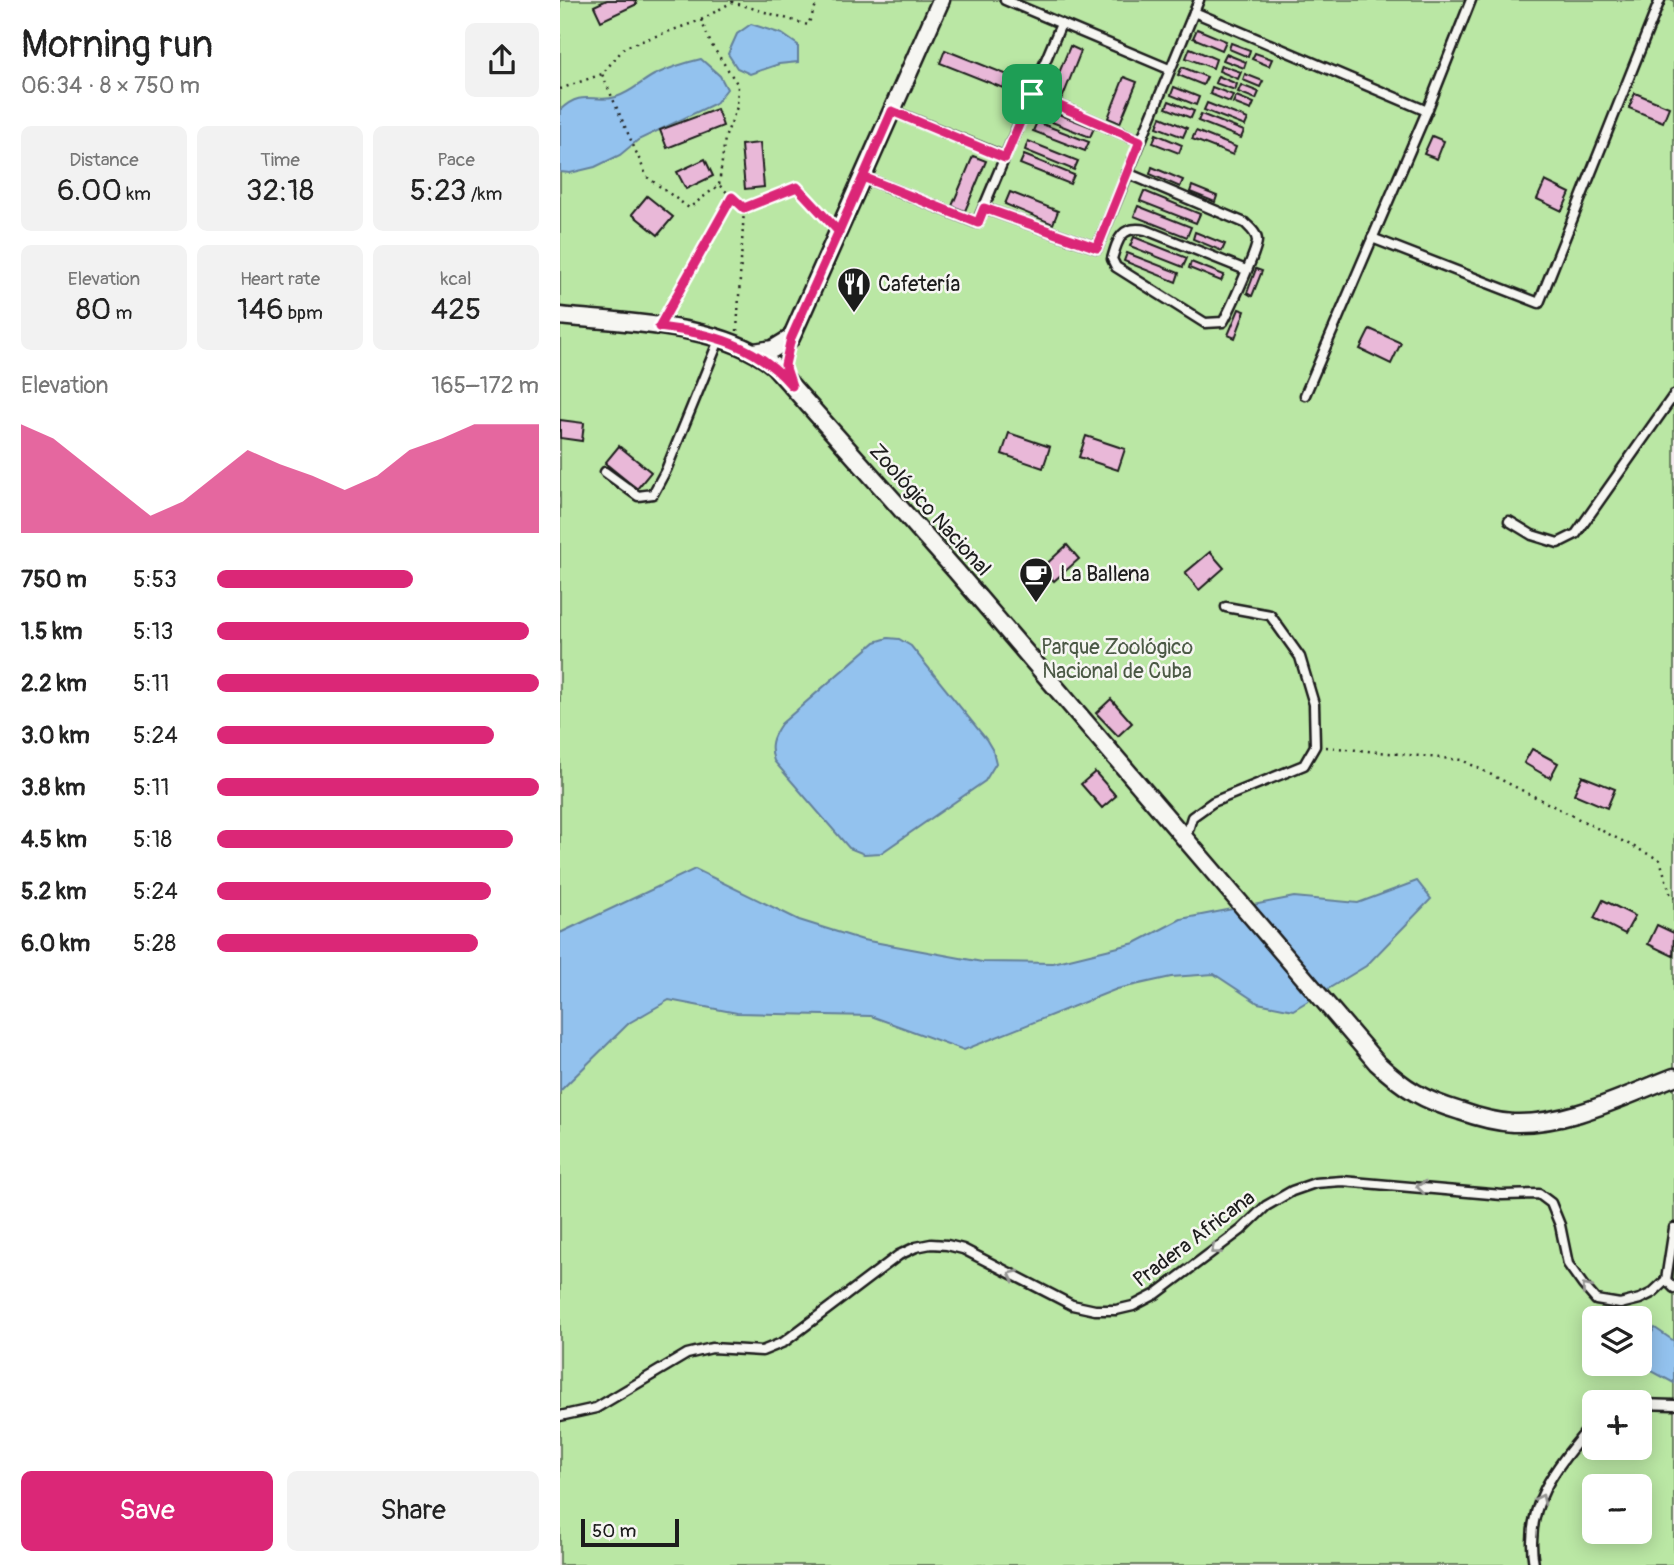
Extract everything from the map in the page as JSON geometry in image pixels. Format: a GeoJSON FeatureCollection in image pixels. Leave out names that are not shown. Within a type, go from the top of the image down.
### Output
{"type":"FeatureCollection","features":[{"type":"Feature","properties":{"kind":"street"},"geometry":{"type":"LineString","coordinates":[[792,386],[785,365],[791,338],[941,0]]}},
{"type":"Feature","properties":{"kind":"street","name":"Zoológico Nacional"},"geometry":{"type":"LineString","coordinates":[[560,316],[659,327],[719,340],[754,352],[774,366],[1186,836],[1377,1063],[1397,1081],[1427,1101],[1476,1116],[1514,1123],[1580,1113],[1674,1077]]}},
{"type":"Feature","properties":{"kind":"street"},"geometry":{"type":"LineString","coordinates":[[754,352],[773,349],[791,338]]}},
{"type":"Feature","properties":{"kind":"lane"},"geometry":{"type":"LineString","coordinates":[[1005,0],[1169,69]]}},
{"type":"Feature","properties":{"kind":"lane"},"geometry":{"type":"LineString","coordinates":[[984,208],[1097,248],[1199,0]]}},
{"type":"Feature","properties":{"kind":"lane"},"geometry":{"type":"LineString","coordinates":[[1305,395],[1427,111],[1471,0]]}},
{"type":"Feature","properties":{"kind":"lane"},"geometry":{"type":"LineString","coordinates":[[1372,238],[1539,303],[1660,0]]}},
{"type":"Feature","properties":{"kind":"lane"},"geometry":{"type":"LineString","coordinates":[[1194,12],[1427,111]]}},
{"type":"Feature","properties":{"kind":"lane"},"geometry":{"type":"LineString","coordinates":[[863,177],[978,223],[1061,24]]}},
{"type":"Feature","properties":{"kind":"lane"},"geometry":{"type":"LineString","coordinates":[[1032,94],[1140,141]]}},
{"type":"Feature","properties":{"kind":"lane"},"geometry":{"type":"LineString","coordinates":[[892,111],[1005,158]]}},
{"type":"Feature","properties":{"kind":"lane"},"geometry":{"type":"LineString","coordinates":[[1127,173],[1245,223],[1254,232],[1258,242],[1230,311],[1223,322],[1214,324],[1205,323],[1116,267],[1112,259],[1121,236],[1128,229],[1134,228],[1146,230],[1246,270]]}},
{"type":"Feature","properties":{"kind":"lane"},"geometry":{"type":"LineString","coordinates":[[605,472],[638,496],[653,494],[671,458],[719,340]]}},
{"type":"Feature","properties":{"kind":"lane"},"geometry":{"type":"LineString","coordinates":[[1509,521],[1532,535],[1558,543],[1576,534],[1674,395]]}},
{"type":"Feature","properties":{"kind":"lane"},"geometry":{"type":"LineString","coordinates":[[1186,836],[1192,817],[1213,802],[1304,765],[1315,746],[1314,704],[1300,657],[1270,615],[1226,607]]}},
{"type":"Feature","properties":{"kind":"lane","name":"Pradera Africana"},"geometry":{"type":"LineString","coordinates":[[560,1416],[596,1408],[687,1354],[712,1348],[762,1351],[784,1342],[899,1255],[923,1245],[947,1245],[963,1249],[1072,1305],[1096,1310],[1116,1310],[1133,1306],[1156,1294],[1195,1266],[1241,1230],[1266,1206],[1292,1191],[1315,1183],[1342,1181],[1502,1195],[1539,1194],[1552,1203],[1560,1225],[1568,1264],[1596,1300],[1620,1304],[1640,1299],[1652,1293],[1666,1280]]}},
{"type":"Feature","properties":{"kind":"lane"},"geometry":{"type":"LineString","coordinates":[[1674,1228],[1666,1280],[1674,1288]]}},
{"type":"Feature","properties":{"kind":"lane"},"geometry":{"type":"LineString","coordinates":[[1652,1404],[1674,1405]]}},
{"type":"Feature","properties":{"kind":"lane"},"geometry":{"type":"LineString","coordinates":[[1534,1565],[1530,1534],[1537,1502],[1582,1436]]}},
{"type":"Feature","properties":{"kind":"path"},"geometry":{"type":"LineString","coordinates":[[560,89],[602,74],[625,47],[701,20],[732,2],[808,26],[818,0]]}},
{"type":"Feature","properties":{"kind":"path"},"geometry":{"type":"LineString","coordinates":[[602,74],[647,177],[689,208],[719,185],[725,138],[737,107],[738,85],[711,44],[701,20]]}},
{"type":"Feature","properties":{"kind":"path"},"geometry":{"type":"LineString","coordinates":[[719,185],[744,208]]}},
{"type":"Feature","properties":{"kind":"path"},"geometry":{"type":"LineString","coordinates":[[744,208],[797,187],[839,232]]}},
{"type":"Feature","properties":{"kind":"path"},"geometry":{"type":"LineString","coordinates":[[659,327],[732,197]]}},
{"type":"Feature","properties":{"kind":"path"},"geometry":{"type":"LineString","coordinates":[[736,345],[744,208]]}},
{"type":"Feature","properties":{"kind":"path"},"geometry":{"type":"LineString","coordinates":[[1315,746],[1462,760],[1660,860],[1671,896],[1674,898]]}},
{"type":"Feature","properties":{"kind":"green space","name":"Parque Zoológico Nacional de Cuba"},"geometry":{"type":"Polygon","coordinates":[[[560,0],[1674,0],[1674,1565],[560,1565],[560,0]]]}},
{"type":"Feature","properties":{"kind":"water"},"geometry":{"type":"Polygon","coordinates":[[[751,24],[782,34],[798,45],[798,62],[779,64],[750,74],[737,68],[728,54],[737,34],[751,24]]]}},
{"type":"Feature","properties":{"kind":"water"},"geometry":{"type":"Polygon","coordinates":[[[701,59],[720,76],[727,89],[716,103],[638,140],[620,155],[595,167],[570,173],[560,172],[560,110],[568,103],[582,98],[616,97],[660,72],[701,59]]]}},
{"type":"Feature","properties":{"kind":"water"},"geometry":{"type":"Polygon","coordinates":[[[888,638],[899,639],[911,646],[986,739],[996,763],[985,781],[881,853],[864,854],[849,848],[774,761],[772,746],[781,724],[875,642],[888,638]]]}},
{"type":"Feature","properties":{"kind":"water"},"geometry":{"type":"Polygon","coordinates":[[[695,869],[799,920],[863,940],[982,962],[1053,963],[1135,943],[1181,919],[1294,897],[1358,903],[1417,881],[1431,899],[1366,966],[1293,1010],[1258,1003],[1214,974],[1171,977],[1117,989],[964,1050],[871,1016],[737,1013],[669,1000],[629,1023],[560,1091],[560,933],[695,869]]]}},
{"type":"Feature","properties":{"kind":"water"},"geometry":{"type":"Polygon","coordinates":[[[1655,1328],[1674,1341],[1674,1383],[1652,1371],[1652,1332],[1655,1328]]]}},
{"type":"Feature","properties":{"kind":"building"},"geometry":{"type":"Polygon","coordinates":[[[607,0],[635,0],[637,4],[601,21],[594,6],[607,0]]]}},
{"type":"Feature","properties":{"kind":"building"},"geometry":{"type":"Polygon","coordinates":[[[1197,29],[1226,41],[1222,50],[1193,38],[1197,29]]]}},
{"type":"Feature","properties":{"kind":"building"},"geometry":{"type":"Polygon","coordinates":[[[1231,43],[1250,50],[1248,57],[1229,49],[1231,43]]]}},
{"type":"Feature","properties":{"kind":"building"},"geometry":{"type":"Polygon","coordinates":[[[1070,46],[1081,51],[1062,99],[1050,95],[1070,46]]]}},
{"type":"Feature","properties":{"kind":"building"},"geometry":{"type":"Polygon","coordinates":[[[1190,48],[1216,59],[1213,68],[1186,58],[1190,48]]]}},
{"type":"Feature","properties":{"kind":"building"},"geometry":{"type":"Polygon","coordinates":[[[945,50],[1008,75],[1003,88],[940,63],[945,50]]]}},
{"type":"Feature","properties":{"kind":"building"},"geometry":{"type":"Polygon","coordinates":[[[1255,53],[1272,59],[1269,66],[1252,59],[1255,53]]]}},
{"type":"Feature","properties":{"kind":"building"},"geometry":{"type":"Polygon","coordinates":[[[1226,54],[1246,62],[1244,68],[1223,60],[1226,54]]]}},
{"type":"Feature","properties":{"kind":"building"},"geometry":{"type":"Polygon","coordinates":[[[1221,65],[1241,72],[1238,79],[1219,71],[1221,65]]]}},
{"type":"Feature","properties":{"kind":"building"},"geometry":{"type":"Polygon","coordinates":[[[1182,67],[1207,77],[1203,85],[1178,75],[1182,67]]]}},
{"type":"Feature","properties":{"kind":"building"},"geometry":{"type":"Polygon","coordinates":[[[1245,74],[1263,81],[1260,87],[1243,80],[1245,74]]]}},
{"type":"Feature","properties":{"kind":"building"},"geometry":{"type":"Polygon","coordinates":[[[1218,76],[1237,84],[1235,90],[1215,83],[1218,76]]]}},
{"type":"Feature","properties":{"kind":"building"},"geometry":{"type":"Polygon","coordinates":[[[1124,77],[1137,82],[1120,123],[1108,118],[1124,77]]]}},
{"type":"Feature","properties":{"kind":"building"},"geometry":{"type":"Polygon","coordinates":[[[1241,85],[1259,92],[1256,99],[1238,92],[1241,85]]]}},
{"type":"Feature","properties":{"kind":"building"},"geometry":{"type":"Polygon","coordinates":[[[1174,87],[1199,97],[1196,105],[1171,95],[1174,87]]]}},
{"type":"Feature","properties":{"kind":"building"},"geometry":{"type":"Polygon","coordinates":[[[1212,87],[1233,95],[1230,102],[1210,94],[1212,87]]]}},
{"type":"Feature","properties":{"kind":"building"},"geometry":{"type":"Polygon","coordinates":[[[1635,93],[1669,107],[1663,122],[1629,108],[1635,93]]]}},
{"type":"Feature","properties":{"kind":"building"},"geometry":{"type":"Polygon","coordinates":[[[1236,96],[1254,103],[1251,110],[1233,103],[1236,96]]]}},
{"type":"Feature","properties":{"kind":"building"},"geometry":{"type":"Polygon","coordinates":[[[1169,101],[1194,111],[1191,118],[1166,108],[1169,101]]]}},
{"type":"Feature","properties":{"kind":"building"},"geometry":{"type":"Polygon","coordinates":[[[1207,103],[1248,119],[1245,126],[1204,110],[1207,103]]]}},
{"type":"Feature","properties":{"kind":"building"},"geometry":{"type":"Polygon","coordinates":[[[1043,108],[1094,128],[1090,137],[1039,117],[1043,108]]]}},
{"type":"Feature","properties":{"kind":"building"},"geometry":{"type":"Polygon","coordinates":[[[717,109],[723,126],[667,148],[660,130],[717,109]]]}},
{"type":"Feature","properties":{"kind":"building"},"geometry":{"type":"Polygon","coordinates":[[[1201,114],[1244,131],[1241,138],[1198,121],[1201,114]]]}},
{"type":"Feature","properties":{"kind":"building"},"geometry":{"type":"Polygon","coordinates":[[[1161,117],[1187,128],[1183,137],[1157,127],[1161,117]]]}},
{"type":"Feature","properties":{"kind":"building"},"geometry":{"type":"Polygon","coordinates":[[[1037,122],[1089,142],[1085,151],[1033,131],[1037,122]]]}},
{"type":"Feature","properties":{"kind":"building"},"geometry":{"type":"Polygon","coordinates":[[[1196,131],[1236,147],[1233,155],[1192,139],[1196,131]]]}},
{"type":"Feature","properties":{"kind":"building"},"geometry":{"type":"Polygon","coordinates":[[[1156,134],[1182,145],[1179,153],[1153,143],[1156,134]]]}},
{"type":"Feature","properties":{"kind":"building"},"geometry":{"type":"Polygon","coordinates":[[[1432,136],[1444,141],[1437,159],[1424,154],[1432,136]]]}},
{"type":"Feature","properties":{"kind":"building"},"geometry":{"type":"Polygon","coordinates":[[[1028,141],[1078,161],[1074,170],[1025,150],[1028,141]]]}},
{"type":"Feature","properties":{"kind":"building"},"geometry":{"type":"Polygon","coordinates":[[[760,143],[764,187],[745,189],[741,145],[760,143]]]}},
{"type":"Feature","properties":{"kind":"building"},"geometry":{"type":"Polygon","coordinates":[[[1024,155],[1074,175],[1070,184],[1020,164],[1024,155]]]}},
{"type":"Feature","properties":{"kind":"building"},"geometry":{"type":"Polygon","coordinates":[[[973,156],[986,161],[965,211],[952,206],[973,156]]]}},
{"type":"Feature","properties":{"kind":"building"},"geometry":{"type":"Polygon","coordinates":[[[705,159],[713,176],[686,189],[677,172],[705,159]]]}},
{"type":"Feature","properties":{"kind":"building"},"geometry":{"type":"Polygon","coordinates":[[[1152,167],[1183,180],[1180,187],[1150,174],[1152,167]]]}},
{"type":"Feature","properties":{"kind":"building"},"geometry":{"type":"Polygon","coordinates":[[[1545,181],[1570,193],[1562,211],[1537,199],[1545,181]]]}},
{"type":"Feature","properties":{"kind":"building"},"geometry":{"type":"Polygon","coordinates":[[[1192,186],[1217,196],[1215,202],[1190,192],[1192,186]]]}},
{"type":"Feature","properties":{"kind":"building"},"geometry":{"type":"Polygon","coordinates":[[[1144,191],[1200,214],[1196,223],[1140,201],[1144,191]]]}},
{"type":"Feature","properties":{"kind":"building"},"geometry":{"type":"Polygon","coordinates":[[[1010,192],[1058,211],[1053,224],[1005,204],[1010,192]]]}},
{"type":"Feature","properties":{"kind":"building"},"geometry":{"type":"Polygon","coordinates":[[[647,196],[673,217],[658,235],[632,214],[647,196]]]}},
{"type":"Feature","properties":{"kind":"building"},"geometry":{"type":"Polygon","coordinates":[[[1138,206],[1191,227],[1187,237],[1134,216],[1138,206]]]}},
{"type":"Feature","properties":{"kind":"building"},"geometry":{"type":"Polygon","coordinates":[[[1195,232],[1225,244],[1222,251],[1193,239],[1195,232]]]}},
{"type":"Feature","properties":{"kind":"building"},"geometry":{"type":"Polygon","coordinates":[[[1134,237],[1187,258],[1183,267],[1130,246],[1134,237]]]}},
{"type":"Feature","properties":{"kind":"building"},"geometry":{"type":"Polygon","coordinates":[[[1127,253],[1179,273],[1176,282],[1124,261],[1127,253]]]}},
{"type":"Feature","properties":{"kind":"building"},"geometry":{"type":"Polygon","coordinates":[[[1191,262],[1224,275],[1221,281],[1189,268],[1191,262]]]}},
{"type":"Feature","properties":{"kind":"building"},"geometry":{"type":"Polygon","coordinates":[[[1256,269],[1262,271],[1252,296],[1247,293],[1256,269]]]}},
{"type":"Feature","properties":{"kind":"building"},"geometry":{"type":"Polygon","coordinates":[[[1239,309],[1245,311],[1235,338],[1228,335],[1239,309]]]}},
{"type":"Feature","properties":{"kind":"building"},"geometry":{"type":"Polygon","coordinates":[[[1370,329],[1401,343],[1391,364],[1360,349],[1370,329]]]}},
{"type":"Feature","properties":{"kind":"building"},"geometry":{"type":"Polygon","coordinates":[[[560,420],[584,423],[582,441],[560,438],[560,420]]]}},
{"type":"Feature","properties":{"kind":"building"},"geometry":{"type":"Polygon","coordinates":[[[1009,433],[1050,447],[1043,468],[1002,454],[1009,433]]]}},
{"type":"Feature","properties":{"kind":"building"},"geometry":{"type":"Polygon","coordinates":[[[1086,436],[1125,449],[1118,470],[1079,457],[1086,436]]]}},
{"type":"Feature","properties":{"kind":"building"},"geometry":{"type":"Polygon","coordinates":[[[619,446],[651,472],[637,489],[605,463],[619,446]]]}},
{"type":"Feature","properties":{"kind":"building"},"geometry":{"type":"Polygon","coordinates":[[[1067,545],[1079,559],[1054,581],[1042,568],[1067,545]]]}},
{"type":"Feature","properties":{"kind":"building"},"geometry":{"type":"Polygon","coordinates":[[[1210,552],[1224,568],[1199,590],[1185,573],[1210,552]]]}},
{"type":"Feature","properties":{"kind":"building"},"geometry":{"type":"Polygon","coordinates":[[[1111,699],[1132,723],[1118,736],[1096,713],[1111,699]]]}},
{"type":"Feature","properties":{"kind":"building"},"geometry":{"type":"Polygon","coordinates":[[[1532,749],[1558,763],[1550,778],[1524,763],[1532,749]]]}},
{"type":"Feature","properties":{"kind":"building"},"geometry":{"type":"Polygon","coordinates":[[[1095,772],[1116,796],[1102,808],[1081,784],[1095,772]]]}},
{"type":"Feature","properties":{"kind":"building"},"geometry":{"type":"Polygon","coordinates":[[[1582,776],[1615,789],[1607,808],[1574,794],[1582,776]]]}},
{"type":"Feature","properties":{"kind":"building"},"geometry":{"type":"Polygon","coordinates":[[[1603,900],[1635,916],[1625,934],[1594,918],[1603,900]]]}},
{"type":"Feature","properties":{"kind":"building"},"geometry":{"type":"Polygon","coordinates":[[[1657,925],[1674,933],[1673,956],[1648,944],[1657,925]]]}},
{"type":"Feature","properties":{"kind":"place","name":"Cafetería"},"geometry":{"type":"Point","coordinates":[854,314]}},
{"type":"Feature","properties":{"kind":"place","name":"La Ballena"},"geometry":{"type":"Point","coordinates":[1036,604]}},
{"type":"Feature","properties":{"kind":"route"},"geometry":{"type":"LineString","coordinates":[[1032,94],[1005,158],[892,111],[839,232],[797,187],[744,208],[732,197],[659,327],[709,337],[754,352],[774,366],[792,386],[785,365],[791,338],[821,273],[863,177],[978,223],[984,208],[1097,248],[1140,141],[1032,94]]}}]}
